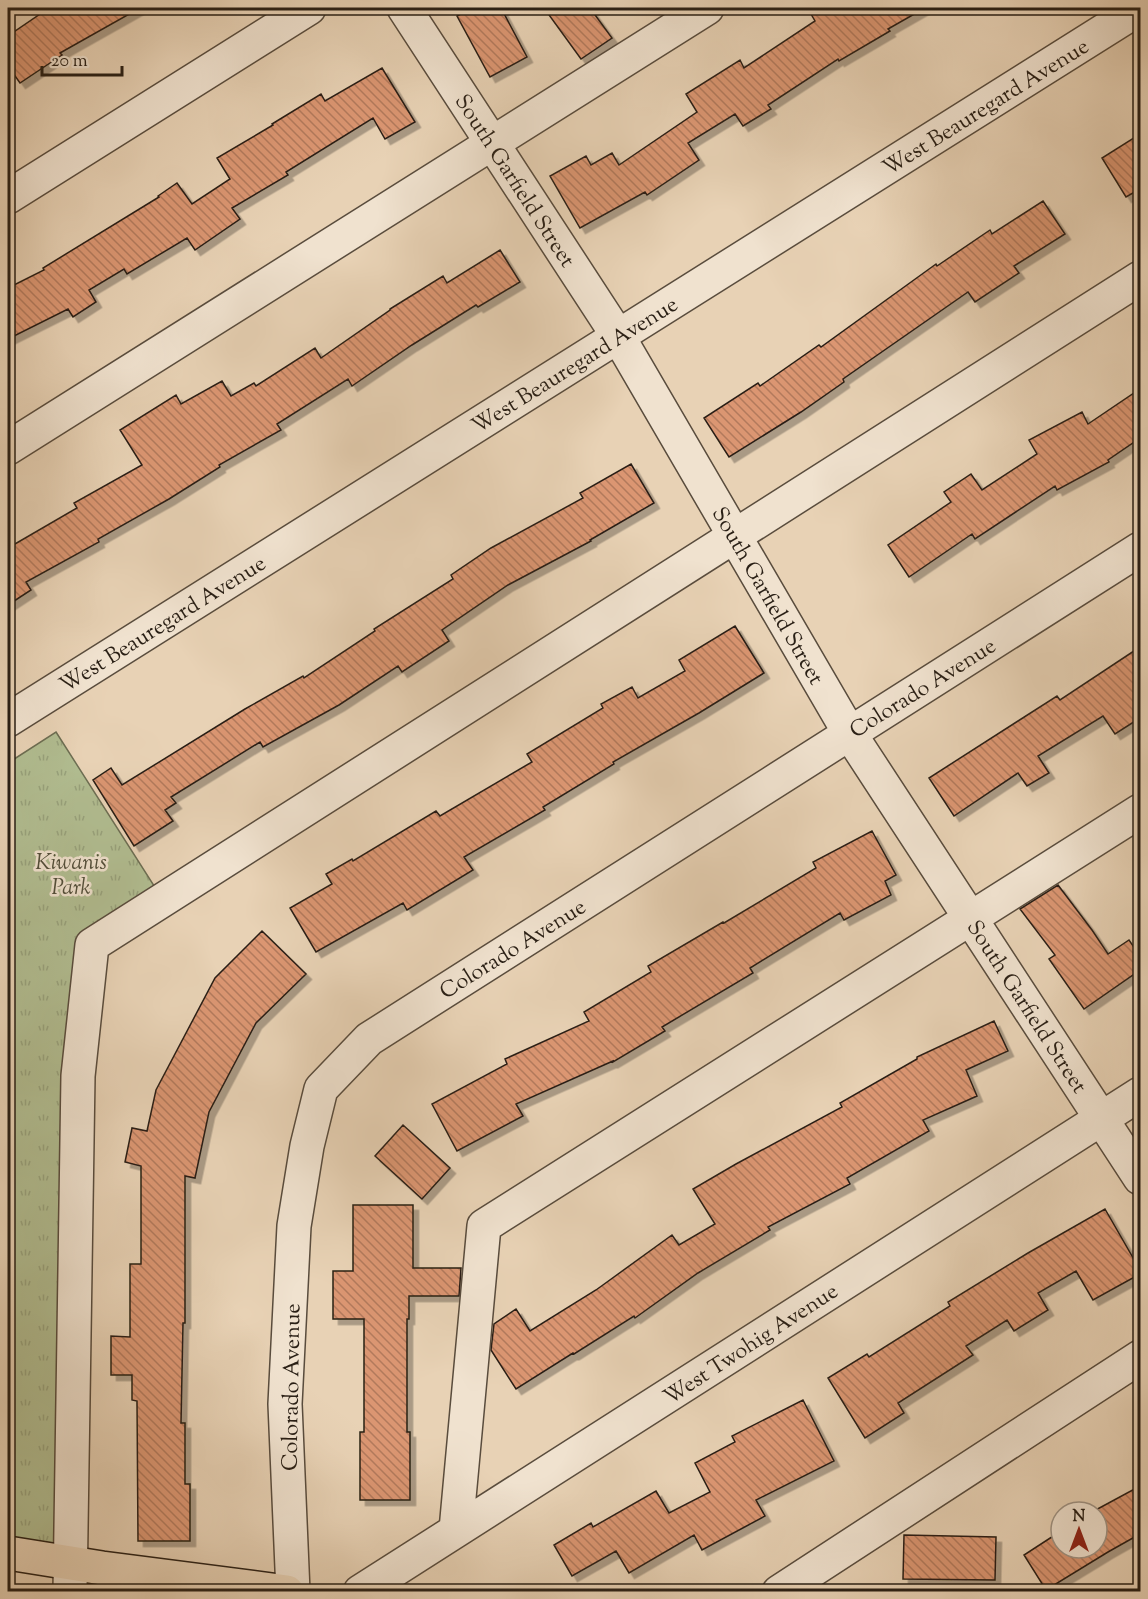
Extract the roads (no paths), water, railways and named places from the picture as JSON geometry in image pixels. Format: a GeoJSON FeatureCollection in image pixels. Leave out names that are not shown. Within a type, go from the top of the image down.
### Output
{"type":"FeatureCollection","features":[{"type":"Feature","properties":{"kind":"main road"},"geometry":{"type":"LineString","coordinates":[[8,1553],[70,1577],[287,1592]]}},
{"type":"Feature","properties":{"kind":"street"},"geometry":{"type":"LineString","coordinates":[[8,197],[309,8]]}},
{"type":"Feature","properties":{"kind":"street","name":"South Garfield Street"},"geometry":{"type":"LineString","coordinates":[[404,8],[618,336],[850,734],[1140,1178]]}},
{"type":"Feature","properties":{"kind":"street"},"geometry":{"type":"LineString","coordinates":[[8,448],[707,8]]}},
{"type":"Feature","properties":{"kind":"street","name":"West Beauregard Avenue"},"geometry":{"type":"LineString","coordinates":[[8,720],[1140,8]]}},
{"type":"Feature","properties":{"kind":"street"},"geometry":{"type":"LineString","coordinates":[[70,1577],[78,1076],[92,945],[1140,278]]}},
{"type":"Feature","properties":{"kind":"street","name":"Colorado Avenue"},"geometry":{"type":"LineString","coordinates":[[293,1592],[285,1404],[294,1226],[307,1146],[321,1089],[369,1039],[1140,549]]}},
{"type":"Feature","properties":{"kind":"street"},"geometry":{"type":"LineString","coordinates":[[456,1530],[484,1226],[1140,810]]}},
{"type":"Feature","properties":{"kind":"street","name":"West Twohig Avenue"},"geometry":{"type":"LineString","coordinates":[[360,1592],[1140,1094]]}},
{"type":"Feature","properties":{"kind":"street"},"geometry":{"type":"LineString","coordinates":[[779,1592],[1140,1357]]}},
{"type":"Feature","properties":{"kind":"park label","name":"Kiwanis Park"},"geometry":{"type":"Point","coordinates":[71,874]}}]}
